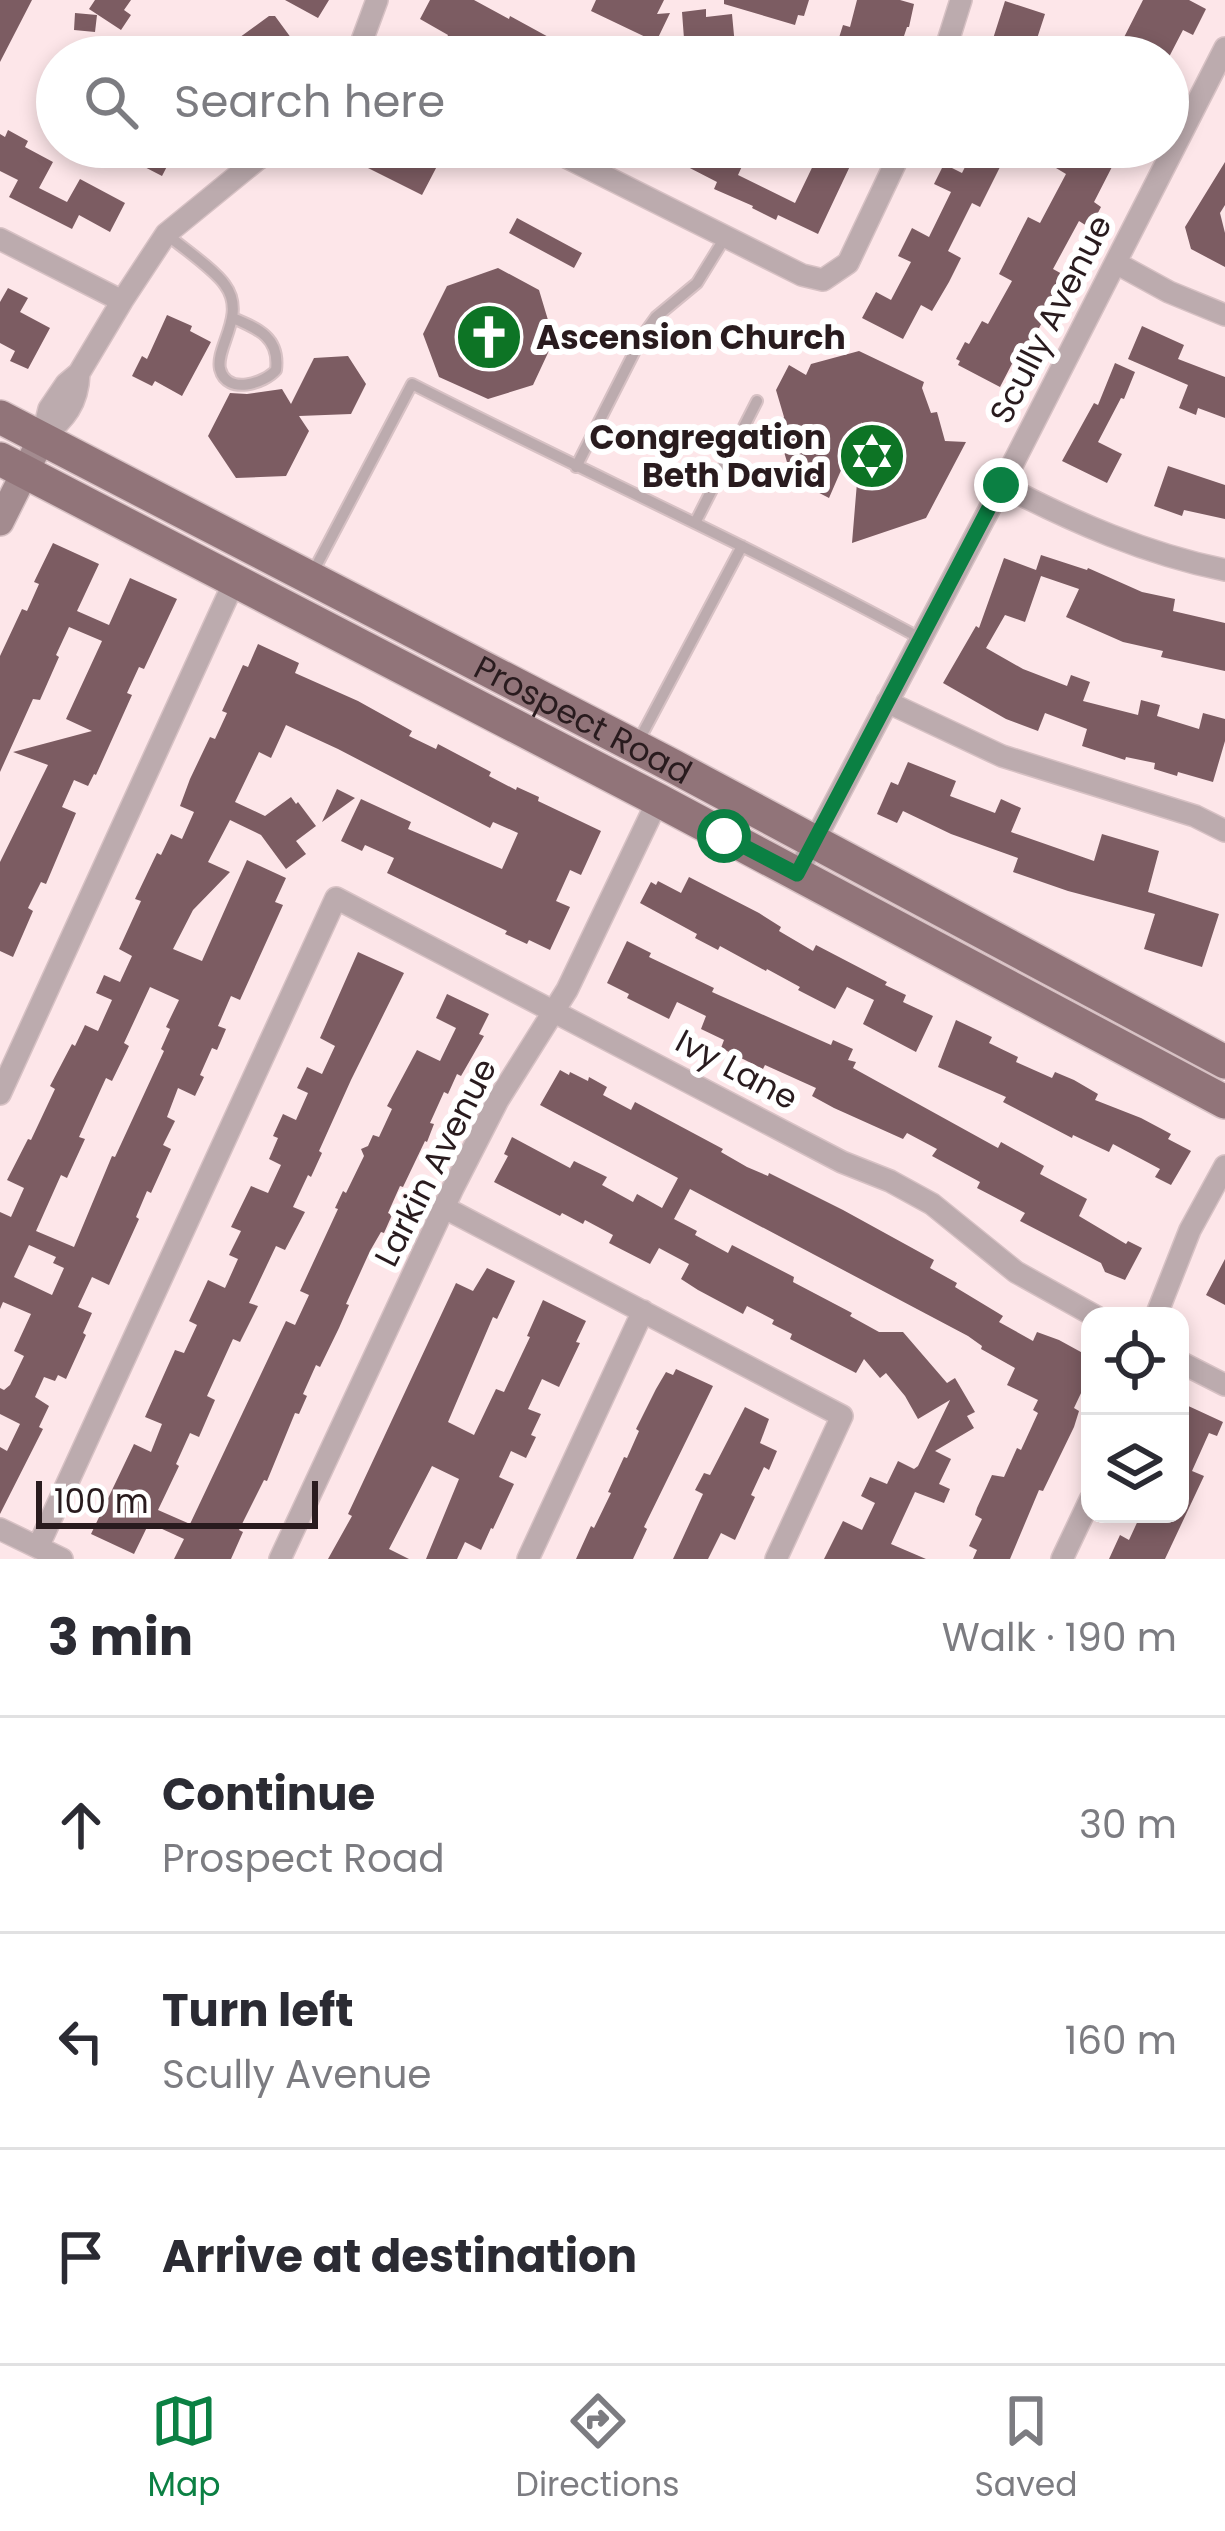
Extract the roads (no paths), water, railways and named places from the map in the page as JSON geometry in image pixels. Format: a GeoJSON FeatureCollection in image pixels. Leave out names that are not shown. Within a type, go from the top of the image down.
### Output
{"type":"FeatureCollection","features":[{"type":"Feature","properties":{"kind":"main road","name":"Prospect Road"},"geometry":{"type":"LineString","coordinates":[[0,417],[636,747],[1225,1062]]}},
{"type":"Feature","properties":{"kind":"main road"},"geometry":{"type":"LineString","coordinates":[[0,522],[12,465],[42,438]]}},
{"type":"Feature","properties":{"kind":"main road","name":"Prospect Road"},"geometry":{"type":"LineString","coordinates":[[12,465],[658,800],[1225,1102]]}},
{"type":"Feature","properties":{"kind":"street"},"geometry":{"type":"LineString","coordinates":[[365,36],[377,0]]}},
{"type":"Feature","properties":{"kind":"street"},"geometry":{"type":"LineString","coordinates":[[950,36],[961,0]]}},
{"type":"Feature","properties":{"kind":"street","name":"Scully Avenue"},"geometry":{"type":"LineString","coordinates":[[1189,119],[1225,48]]}},
{"type":"Feature","properties":{"kind":"street"},"geometry":{"type":"LineString","coordinates":[[42,438],[51,405],[65,384],[80,373],[166,234],[242,168]]}},
{"type":"Feature","properties":{"kind":"street"},"geometry":{"type":"LineString","coordinates":[[589,168],[802,275],[823,280],[848,263],[893,168]]}},
{"type":"Feature","properties":{"kind":"street","name":"Scully Avenue"},"geometry":{"type":"LineString","coordinates":[[797,874],[1164,168]]}},
{"type":"Feature","properties":{"kind":"street"},"geometry":{"type":"LineString","coordinates":[[0,239],[122,301]]}},
{"type":"Feature","properties":{"kind":"street"},"geometry":{"type":"LineString","coordinates":[[1116,263],[1225,315]]}},
{"type":"Feature","properties":{"kind":"street"},"geometry":{"type":"LineString","coordinates":[[1001,485],[1057,514],[1142,548],[1225,570]]}},
{"type":"Feature","properties":{"kind":"street"},"geometry":{"type":"LineString","coordinates":[[0,1094],[235,580]]}},
{"type":"Feature","properties":{"kind":"street"},"geometry":{"type":"LineString","coordinates":[[886,702],[1002,756],[1195,816],[1225,831]]}},
{"type":"Feature","properties":{"kind":"street","name":"Larkin Avenue"},"geometry":{"type":"LineString","coordinates":[[280,1559],[498,1100],[556,1011],[658,800]]}},
{"type":"Feature","properties":{"kind":"street","name":"Ivy Lane"},"geometry":{"type":"LineString","coordinates":[[38,1546],[336,898],[842,1162],[932,1204],[1016,1272],[1081,1308]]}},
{"type":"Feature","properties":{"kind":"street"},"geometry":{"type":"LineString","coordinates":[[1160,1307],[1190,1230],[1225,1166]]}},
{"type":"Feature","properties":{"kind":"street"},"geometry":{"type":"LineString","coordinates":[[445,1208],[842,1416],[776,1559]]}},
{"type":"Feature","properties":{"kind":"street"},"geometry":{"type":"LineString","coordinates":[[528,1559],[643,1311]]}},
{"type":"Feature","properties":{"kind":"street"},"geometry":{"type":"LineString","coordinates":[[1189,1367],[1225,1385]]}},
{"type":"Feature","properties":{"kind":"street"},"geometry":{"type":"LineString","coordinates":[[1062,1559],[1081,1519]]}},
{"type":"Feature","properties":{"kind":"street"},"geometry":{"type":"LineString","coordinates":[[0,1529],[62,1559]]}},
{"type":"Feature","properties":{"kind":"lane"},"geometry":{"type":"LineString","coordinates":[[166,234],[227,286],[233,318],[221,356],[223,375],[244,385],[265,381],[277,370],[276,349],[260,329],[233,318]]}},
{"type":"Feature","properties":{"kind":"lane"},"geometry":{"type":"LineString","coordinates":[[576,467],[643,335],[656,316],[697,283],[727,236]]}},
{"type":"Feature","properties":{"kind":"lane"},"geometry":{"type":"LineString","coordinates":[[311,578],[412,384],[920,638]]}},
{"type":"Feature","properties":{"kind":"lane"},"geometry":{"type":"LineString","coordinates":[[695,523],[757,400]]}},
{"type":"Feature","properties":{"kind":"lane"},"geometry":{"type":"LineString","coordinates":[[636,747],[742,546]]}},
{"type":"Feature","properties":{"kind":"place","name":"Ascension Church"},"geometry":{"type":"Point","coordinates":[489,337]}},
{"type":"Feature","properties":{"kind":"place","name":"Congregation Beth David"},"geometry":{"type":"Point","coordinates":[872,456]}}]}
